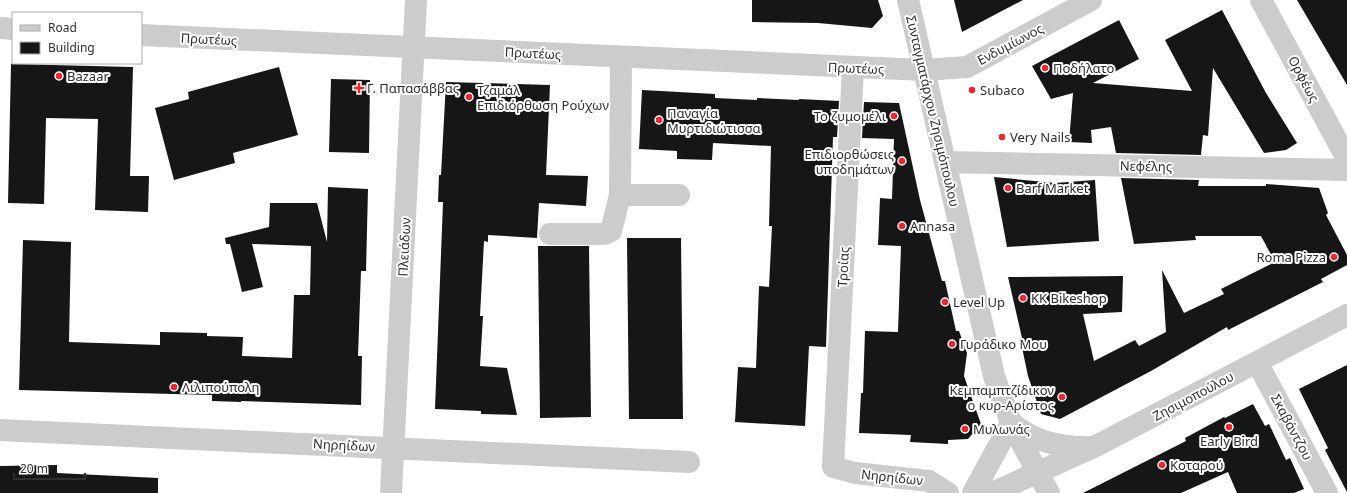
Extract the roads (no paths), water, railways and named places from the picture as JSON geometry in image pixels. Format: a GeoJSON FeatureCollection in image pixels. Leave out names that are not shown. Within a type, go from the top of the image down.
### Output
{"type":"FeatureCollection","features":[{"type":"Feature","properties":{"kind":"street","name":"Πλειάδων"},"geometry":{"type":"LineString","coordinates":[[391,493],[416,0]]}},
{"type":"Feature","properties":{"kind":"street","name":"Συνταγματάρχου Ζησιμόπουλου"},"geometry":{"type":"LineString","coordinates":[[908,0],[987,351],[999,391],[1012,423],[1049,493]]}},
{"type":"Feature","properties":{"kind":"street","name":"Ενδυμίωνος"},"geometry":{"type":"LineString","coordinates":[[924,70],[967,67],[1092,0]]}},
{"type":"Feature","properties":{"kind":"street","name":"Ορφέως"},"geometry":{"type":"LineString","coordinates":[[1261,0],[1347,159]]}},
{"type":"Feature","properties":{"kind":"street"},"geometry":{"type":"LineString","coordinates":[[0,28],[12,29]]}},
{"type":"Feature","properties":{"kind":"street","name":"Πρωτέως"},"geometry":{"type":"LineString","coordinates":[[142,35],[924,70]]}},
{"type":"Feature","properties":{"kind":"street"},"geometry":{"type":"LineString","coordinates":[[550,234],[605,234],[611,231],[620,195],[621,57]]}},
{"type":"Feature","properties":{"kind":"street","name":"Τροίας"},"geometry":{"type":"LineString","coordinates":[[833,467],[853,68]]}},
{"type":"Feature","properties":{"kind":"street","name":"Νεφέλης"},"geometry":{"type":"LineString","coordinates":[[945,162],[1347,170]]}},
{"type":"Feature","properties":{"kind":"street"},"geometry":{"type":"LineString","coordinates":[[620,195],[680,195]]}},
{"type":"Feature","properties":{"kind":"street","name":"Ζησιμοπούλου"},"geometry":{"type":"LineString","coordinates":[[992,493],[1096,446],[1347,315]]}},
{"type":"Feature","properties":{"kind":"street","name":"Σκαβάντζου"},"geometry":{"type":"LineString","coordinates":[[1257,362],[1327,493]]}},
{"type":"Feature","properties":{"kind":"street"},"geometry":{"type":"LineString","coordinates":[[973,493],[1012,423],[1023,432],[1040,440],[1058,445],[1077,447],[1096,446]]}},
{"type":"Feature","properties":{"kind":"street","name":"Νηρηίδων"},"geometry":{"type":"LineString","coordinates":[[0,430],[689,462]]}},
{"type":"Feature","properties":{"kind":"street","name":"Νηρηίδων"},"geometry":{"type":"LineString","coordinates":[[833,467],[855,473],[929,481],[948,493]]}},
{"type":"Feature","properties":{"kind":"place","name":"Ποδήλατο"},"geometry":{"type":"Point","coordinates":[1045,68]}},
{"type":"Feature","properties":{"kind":"place","name":"Bazaar"},"geometry":{"type":"Point","coordinates":[59,76]}},
{"type":"Feature","properties":{"kind":"place","name":"Γ. Παπασάββας"},"geometry":{"type":"Point","coordinates":[359,88]}},
{"type":"Feature","properties":{"kind":"place","name":"Subaco"},"geometry":{"type":"Point","coordinates":[972,90]}},
{"type":"Feature","properties":{"kind":"place","name":"Τζαμάλ Επιδιόρθωση Ρούχων"},"geometry":{"type":"Point","coordinates":[469,97]}},
{"type":"Feature","properties":{"kind":"place","name":"Το ζυμομέλι"},"geometry":{"type":"Point","coordinates":[894,116]}},
{"type":"Feature","properties":{"kind":"place","name":"Παναγία Μυρτιδιώτισσα"},"geometry":{"type":"Point","coordinates":[659,120]}},
{"type":"Feature","properties":{"kind":"place","name":"Very Nails"},"geometry":{"type":"Point","coordinates":[1002,137]}},
{"type":"Feature","properties":{"kind":"place","name":"Επιδιορθώσεις υποδημάτων"},"geometry":{"type":"Point","coordinates":[902,161]}},
{"type":"Feature","properties":{"kind":"place","name":"Barf Market"},"geometry":{"type":"Point","coordinates":[1008,188]}},
{"type":"Feature","properties":{"kind":"place","name":"Annasa"},"geometry":{"type":"Point","coordinates":[902,226]}},
{"type":"Feature","properties":{"kind":"place","name":"Roma Pizza"},"geometry":{"type":"Point","coordinates":[1334,257]}},
{"type":"Feature","properties":{"kind":"place","name":"KK Bikeshop"},"geometry":{"type":"Point","coordinates":[1023,298]}},
{"type":"Feature","properties":{"kind":"place","name":"Level Up"},"geometry":{"type":"Point","coordinates":[945,302]}},
{"type":"Feature","properties":{"kind":"place","name":"Γυράδικο Μου"},"geometry":{"type":"Point","coordinates":[952,344]}},
{"type":"Feature","properties":{"kind":"place","name":"Λιλιπούπολη"},"geometry":{"type":"Point","coordinates":[174,387]}},
{"type":"Feature","properties":{"kind":"place","name":"Κεμπαμπτζίδικον ο κυρ-Αρίστος"},"geometry":{"type":"Point","coordinates":[1062,397]}},
{"type":"Feature","properties":{"kind":"place","name":"Early Bird"},"geometry":{"type":"Point","coordinates":[1229,427]}},
{"type":"Feature","properties":{"kind":"place","name":"Μυλωνάς"},"geometry":{"type":"Point","coordinates":[965,429]}},
{"type":"Feature","properties":{"kind":"place","name":"Κοταρού"},"geometry":{"type":"Point","coordinates":[1162,465]}}]}
